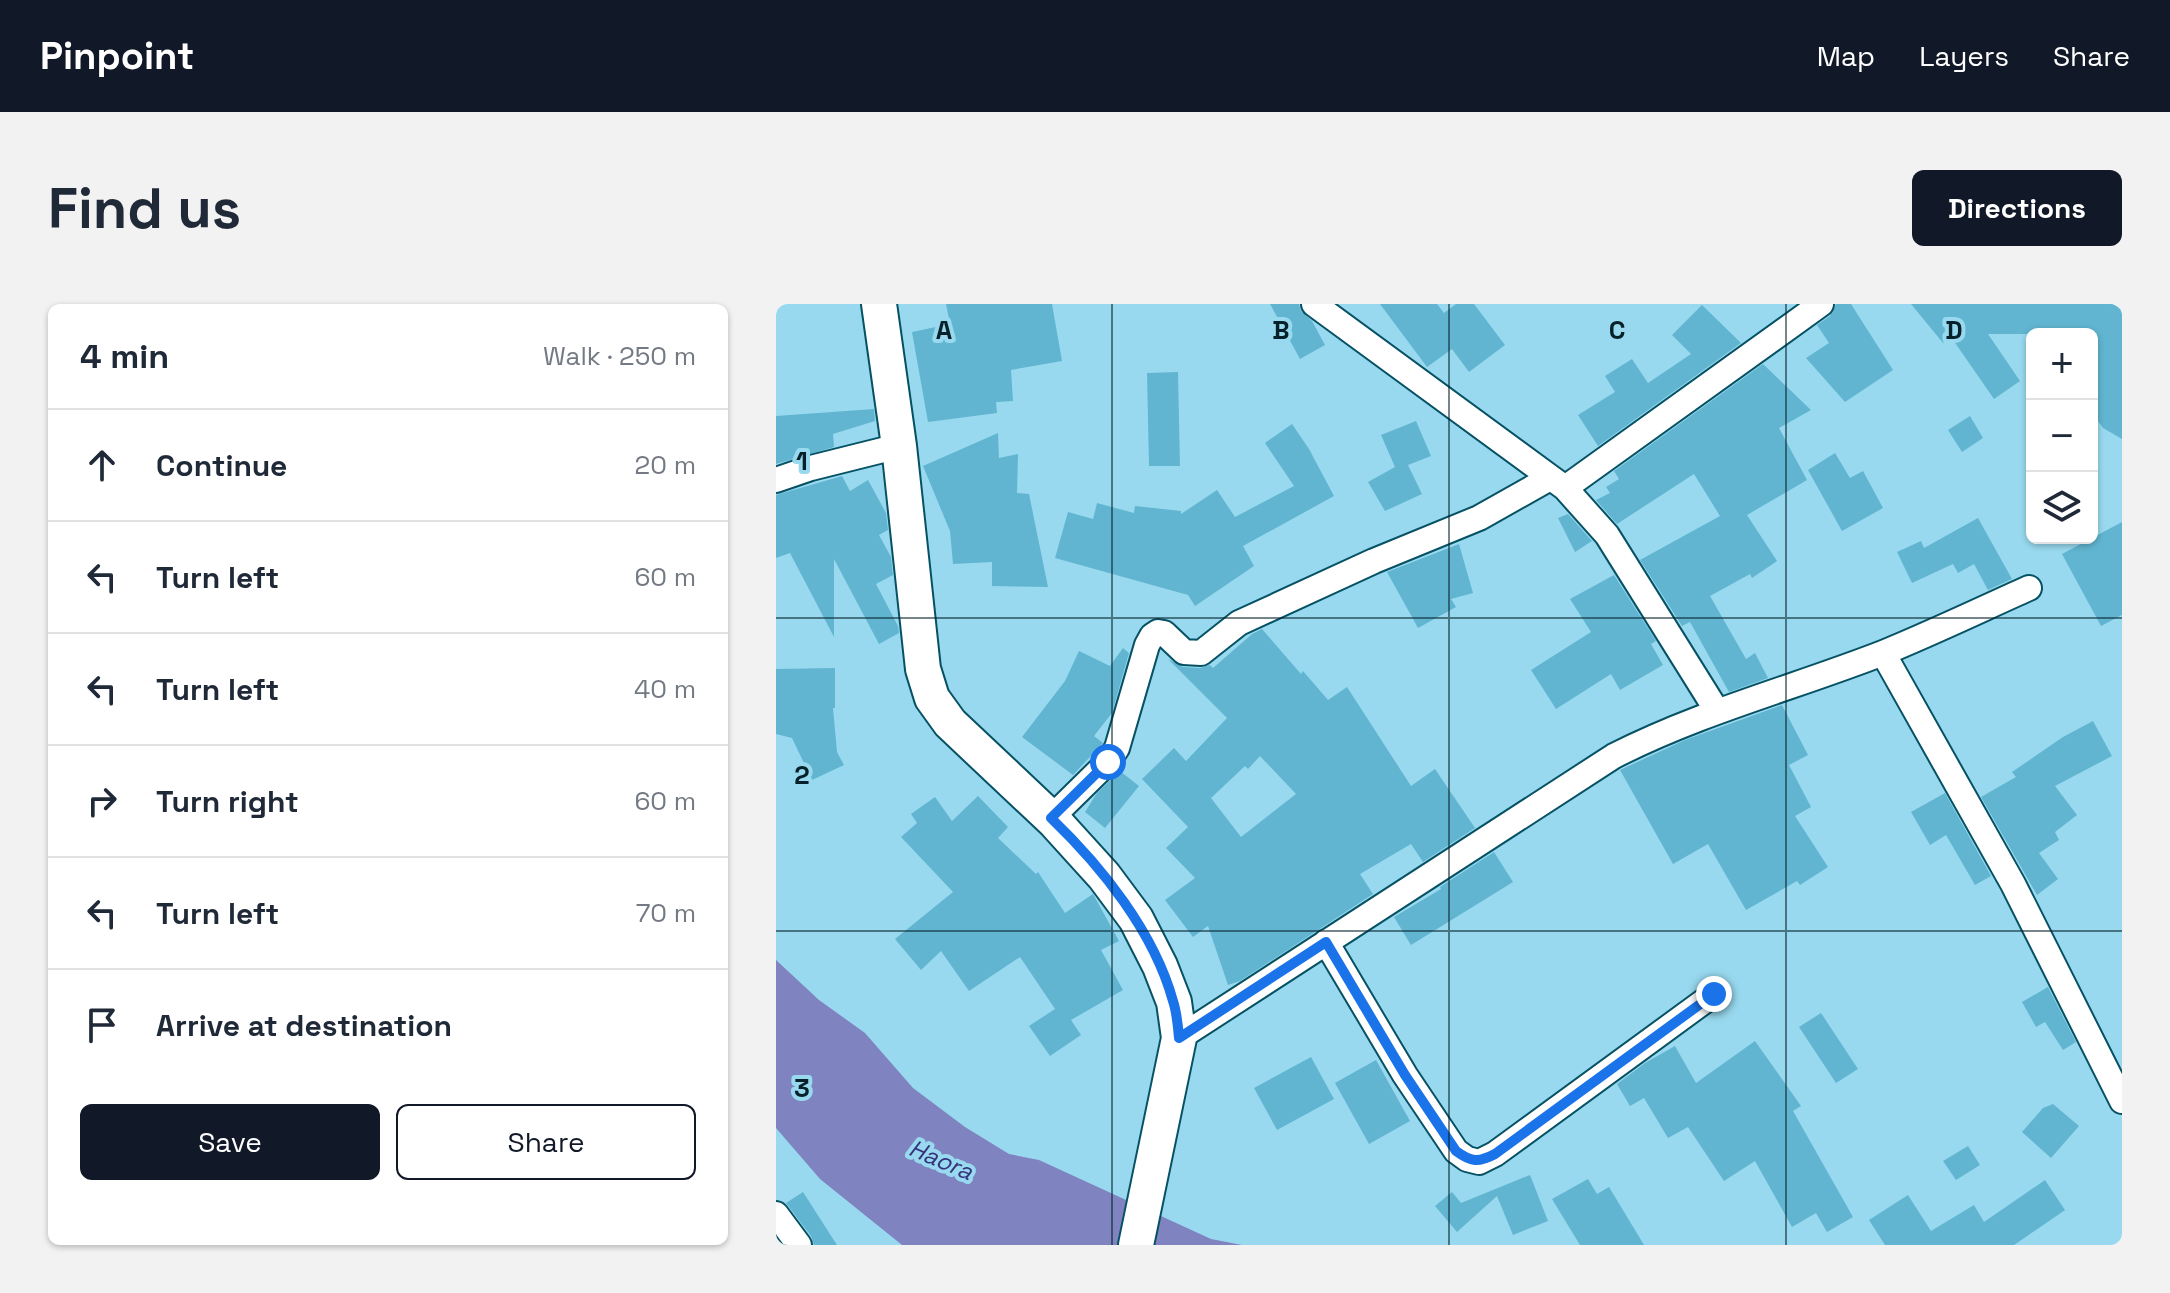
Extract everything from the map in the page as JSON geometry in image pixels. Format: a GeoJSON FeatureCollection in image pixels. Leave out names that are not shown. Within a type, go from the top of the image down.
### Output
{"type":"FeatureCollection","features":[{"type":"Feature","properties":{"kind":"street"},"geometry":{"type":"LineString","coordinates":[[879,304],[899,446],[923,669],[932,698],[950,723],[1051,818],[1104,876],[1136,919],[1174,1002],[1179,1038],[1136,1245]]}},
{"type":"Feature","properties":{"kind":"street"},"geometry":{"type":"LineString","coordinates":[[1314,304],[1558,483],[1607,535],[1717,711]]}},
{"type":"Feature","properties":{"kind":"street"},"geometry":{"type":"LineString","coordinates":[[1051,818],[1108,762],[1117,748],[1152,636],[1158,632],[1164,633],[1184,652],[1201,653],[1239,623],[1374,561],[1558,483],[1821,304]]}},
{"type":"Feature","properties":{"kind":"street"},"geometry":{"type":"LineString","coordinates":[[776,480],[899,446]]}},
{"type":"Feature","properties":{"kind":"street"},"geometry":{"type":"LineString","coordinates":[[1179,1038],[1614,756],[1656,734],[1883,653],[2029,588]]}},
{"type":"Feature","properties":{"kind":"street"},"geometry":{"type":"LineString","coordinates":[[1883,653],[2013,884],[2122,1101]]}},
{"type":"Feature","properties":{"kind":"street"},"geometry":{"type":"LineString","coordinates":[[1326,942],[1405,1075],[1456,1151],[1467,1159],[1479,1162],[1543,1120],[1714,994]]}},
{"type":"Feature","properties":{"kind":"street"},"geometry":{"type":"LineString","coordinates":[[776,1214],[799,1245]]}},
{"type":"Feature","properties":{"kind":"water","name":"Haora"},"geometry":{"type":"Polygon","coordinates":[[[776,960],[819,1000],[865,1033],[913,1088],[965,1127],[1009,1154],[1039,1160],[1211,1239],[1242,1245],[902,1245],[820,1179],[776,1128],[776,960]]]}},
{"type":"Feature","properties":{"kind":"building"},"geometry":{"type":"Polygon","coordinates":[[[946,304],[1052,304],[1062,361],[1011,370],[1013,401],[996,402],[997,413],[928,422],[912,332],[950,324],[946,304]]]}},
{"type":"Feature","properties":{"kind":"building"},"geometry":{"type":"Polygon","coordinates":[[[1270,304],[1299,304],[1325,345],[1300,359],[1270,304]]]}},
{"type":"Feature","properties":{"kind":"building"},"geometry":{"type":"Polygon","coordinates":[[[1380,304],[1437,304],[1444,313],[1456,304],[1474,304],[1505,345],[1469,372],[1452,349],[1427,367],[1380,304]]]}},
{"type":"Feature","properties":{"kind":"building"},"geometry":{"type":"Polygon","coordinates":[[[1836,304],[1851,304],[1893,370],[1845,402],[1806,358],[1829,343],[1817,325],[1830,316],[1836,304]]]}},
{"type":"Feature","properties":{"kind":"building"},"geometry":{"type":"Polygon","coordinates":[[[1911,304],[2113,304],[2122,310],[2122,439],[2103,428],[2098,421],[2098,328],[2026,328],[2026,334],[1988,334],[2020,381],[1994,399],[1951,337],[1943,343],[1911,304]]]}},
{"type":"Feature","properties":{"kind":"building"},"geometry":{"type":"Polygon","coordinates":[[[1702,305],[1741,343],[1598,446],[1578,415],[1615,392],[1605,376],[1632,359],[1648,383],[1691,354],[1672,335],[1702,305]]]}},
{"type":"Feature","properties":{"kind":"building"},"geometry":{"type":"Polygon","coordinates":[[[1763,364],[1811,410],[1779,428],[1807,480],[1747,515],[1777,561],[1752,578],[1750,574],[1710,596],[1746,659],[1755,653],[1768,678],[1729,692],[1690,622],[1682,626],[1640,560],[1720,516],[1694,474],[1617,524],[1596,500],[1610,493],[1606,487],[1619,479],[1614,471],[1763,364]]]}},
{"type":"Feature","properties":{"kind":"building"},"geometry":{"type":"Polygon","coordinates":[[[1178,372],[1180,466],[1149,466],[1147,373],[1178,372]]]}},
{"type":"Feature","properties":{"kind":"building"},"geometry":{"type":"Polygon","coordinates":[[[874,409],[875,421],[833,434],[834,447],[776,464],[776,416],[874,409]]]}},
{"type":"Feature","properties":{"kind":"building"},"geometry":{"type":"Polygon","coordinates":[[[1970,416],[1983,438],[1962,452],[1948,430],[1970,416]]]}},
{"type":"Feature","properties":{"kind":"building"},"geometry":{"type":"Polygon","coordinates":[[[1416,421],[1431,456],[1408,465],[1422,494],[1385,511],[1368,482],[1395,467],[1381,435],[1416,421]]]}},
{"type":"Feature","properties":{"kind":"building"},"geometry":{"type":"Polygon","coordinates":[[[1292,424],[1334,496],[1243,546],[1254,566],[1195,606],[1188,595],[1055,558],[1068,512],[1093,519],[1097,503],[1134,513],[1135,506],[1181,511],[1181,514],[1217,490],[1235,517],[1294,486],[1265,443],[1292,424]]]}},
{"type":"Feature","properties":{"kind":"building"},"geometry":{"type":"Polygon","coordinates":[[[998,433],[999,458],[1018,454],[1017,493],[1029,494],[1048,587],[992,586],[992,562],[953,564],[950,531],[923,466],[998,433]]]}},
{"type":"Feature","properties":{"kind":"building"},"geometry":{"type":"Polygon","coordinates":[[[1835,453],[1850,478],[1863,471],[1883,508],[1842,531],[1808,470],[1835,453]]]}},
{"type":"Feature","properties":{"kind":"building"},"geometry":{"type":"Polygon","coordinates":[[[842,476],[850,491],[868,480],[886,513],[888,530],[879,535],[891,557],[893,575],[876,584],[899,633],[879,644],[834,559],[834,637],[790,553],[776,558],[776,495],[842,476]]]}},
{"type":"Feature","properties":{"kind":"building"},"geometry":{"type":"Polygon","coordinates":[[[1568,514],[1592,541],[1575,552],[1558,518],[1568,514]]]}},
{"type":"Feature","properties":{"kind":"building"},"geometry":{"type":"Polygon","coordinates":[[[1978,518],[2012,579],[1988,590],[1974,564],[1958,573],[1953,564],[1912,583],[1897,552],[1921,541],[1924,548],[1978,518]]]}},
{"type":"Feature","properties":{"kind":"building"},"geometry":{"type":"Polygon","coordinates":[[[2122,522],[2122,615],[2101,626],[2062,554],[2081,544],[2098,544],[2098,535],[2122,522]]]}},
{"type":"Feature","properties":{"kind":"building"},"geometry":{"type":"Polygon","coordinates":[[[1459,544],[1473,593],[1451,599],[1456,607],[1418,628],[1387,572],[1459,544]]]}},
{"type":"Feature","properties":{"kind":"building"},"geometry":{"type":"Polygon","coordinates":[[[1614,575],[1656,641],[1651,644],[1663,665],[1620,690],[1611,674],[1556,709],[1531,670],[1591,632],[1570,599],[1614,575]]]}},
{"type":"Feature","properties":{"kind":"building"},"geometry":{"type":"Polygon","coordinates":[[[1262,629],[1328,700],[1347,687],[1411,786],[1435,769],[1475,828],[1423,862],[1411,844],[1360,874],[1373,894],[1240,981],[1228,985],[1208,926],[1193,937],[1165,900],[1195,878],[1166,848],[1188,827],[1142,779],[1174,748],[1186,761],[1227,718],[1168,659],[1183,667],[1210,665],[1213,668],[1262,629]],[[1260,756],[1211,798],[1241,837],[1296,794],[1260,756]]]}},
{"type":"Feature","properties":{"kind":"building"},"geometry":{"type":"Polygon","coordinates":[[[1123,648],[1129,653],[1112,713],[1094,736],[1103,743],[1073,775],[1022,737],[1065,681],[1079,651],[1110,666],[1123,648]]]}},
{"type":"Feature","properties":{"kind":"building"},"geometry":{"type":"Polygon","coordinates":[[[835,668],[833,708],[837,752],[844,765],[812,780],[792,738],[776,734],[776,669],[835,668]]]}},
{"type":"Feature","properties":{"kind":"building"},"geometry":{"type":"Polygon","coordinates":[[[1782,705],[1808,755],[1789,765],[1811,807],[1795,816],[1828,867],[1800,885],[1797,881],[1746,910],[1708,844],[1673,864],[1620,770],[1685,740],[1782,705]]]}},
{"type":"Feature","properties":{"kind":"building"},"geometry":{"type":"Polygon","coordinates":[[[2093,721],[2112,756],[2055,786],[2077,815],[2055,832],[2059,840],[2039,853],[2058,879],[2037,895],[1981,797],[2016,777],[2012,772],[2063,737],[2093,721]]]}},
{"type":"Feature","properties":{"kind":"building"},"geometry":{"type":"Polygon","coordinates":[[[1120,771],[1139,786],[1105,828],[1085,812],[1097,793],[1120,771]]]}},
{"type":"Feature","properties":{"kind":"building"},"geometry":{"type":"Polygon","coordinates":[[[1945,793],[1991,876],[1975,885],[1946,835],[1930,845],[1911,812],[1945,793]]]}},
{"type":"Feature","properties":{"kind":"building"},"geometry":{"type":"Polygon","coordinates":[[[978,796],[1008,827],[998,838],[1036,874],[1038,872],[1065,913],[1093,894],[1119,941],[1101,950],[1123,990],[1071,1020],[1081,1035],[1050,1056],[1029,1026],[1055,1009],[1020,957],[969,991],[941,951],[921,970],[895,939],[953,892],[901,837],[917,823],[911,814],[935,797],[952,821],[978,796]]]}},
{"type":"Feature","properties":{"kind":"building"},"geometry":{"type":"Polygon","coordinates":[[[1494,852],[1513,882],[1411,945],[1394,917],[1494,852]]]}},
{"type":"Feature","properties":{"kind":"building"},"geometry":{"type":"Polygon","coordinates":[[[2048,987],[2076,1042],[2063,1050],[2045,1022],[2036,1027],[2022,1002],[2048,987]]]}},
{"type":"Feature","properties":{"kind":"building"},"geometry":{"type":"Polygon","coordinates":[[[1821,1013],[1858,1069],[1836,1083],[1799,1027],[1821,1013]]]}},
{"type":"Feature","properties":{"kind":"building"},"geometry":{"type":"Polygon","coordinates":[[[1755,1041],[1801,1106],[1793,1111],[1853,1217],[1827,1232],[1816,1213],[1792,1227],[1755,1161],[1724,1181],[1688,1127],[1668,1138],[1644,1098],[1630,1106],[1617,1084],[1675,1046],[1696,1083],[1755,1041]]]}},
{"type":"Feature","properties":{"kind":"building"},"geometry":{"type":"Polygon","coordinates":[[[1311,1057],[1334,1099],[1277,1130],[1254,1088],[1311,1057]]]}},
{"type":"Feature","properties":{"kind":"building"},"geometry":{"type":"Polygon","coordinates":[[[1376,1060],[1410,1121],[1369,1144],[1335,1083],[1376,1060]]]}},
{"type":"Feature","properties":{"kind":"building"},"geometry":{"type":"Polygon","coordinates":[[[2053,1104],[2079,1126],[2051,1158],[2022,1132],[2043,1108],[2053,1104]]]}},
{"type":"Feature","properties":{"kind":"building"},"geometry":{"type":"Polygon","coordinates":[[[1968,1146],[1980,1165],[1956,1180],[1943,1161],[1968,1146]]]}},
{"type":"Feature","properties":{"kind":"building"},"geometry":{"type":"Polygon","coordinates":[[[1530,1175],[1548,1221],[1513,1235],[1497,1196],[1457,1232],[1435,1206],[1452,1192],[1461,1203],[1530,1175]]]}},
{"type":"Feature","properties":{"kind":"building"},"geometry":{"type":"Polygon","coordinates":[[[1588,1179],[1597,1194],[1609,1187],[1644,1245],[1580,1245],[1552,1199],[1588,1179]]]}},
{"type":"Feature","properties":{"kind":"building"},"geometry":{"type":"Polygon","coordinates":[[[2045,1180],[2065,1210],[2014,1245],[1885,1245],[1869,1220],[1908,1195],[1931,1231],[1974,1205],[1984,1222],[2045,1180]]]}},
{"type":"Feature","properties":{"kind":"building"},"geometry":{"type":"Polygon","coordinates":[[[803,1192],[837,1245],[814,1245],[811,1236],[786,1203],[803,1192]]]}},
{"type":"Feature","properties":{"kind":"route"},"geometry":{"type":"LineString","coordinates":[[1108,762],[1051,818],[1104,876],[1136,919],[1174,1002],[1179,1038],[1326,942],[1405,1075],[1456,1151],[1467,1159],[1479,1162],[1495,1154],[1714,994]]}}]}
